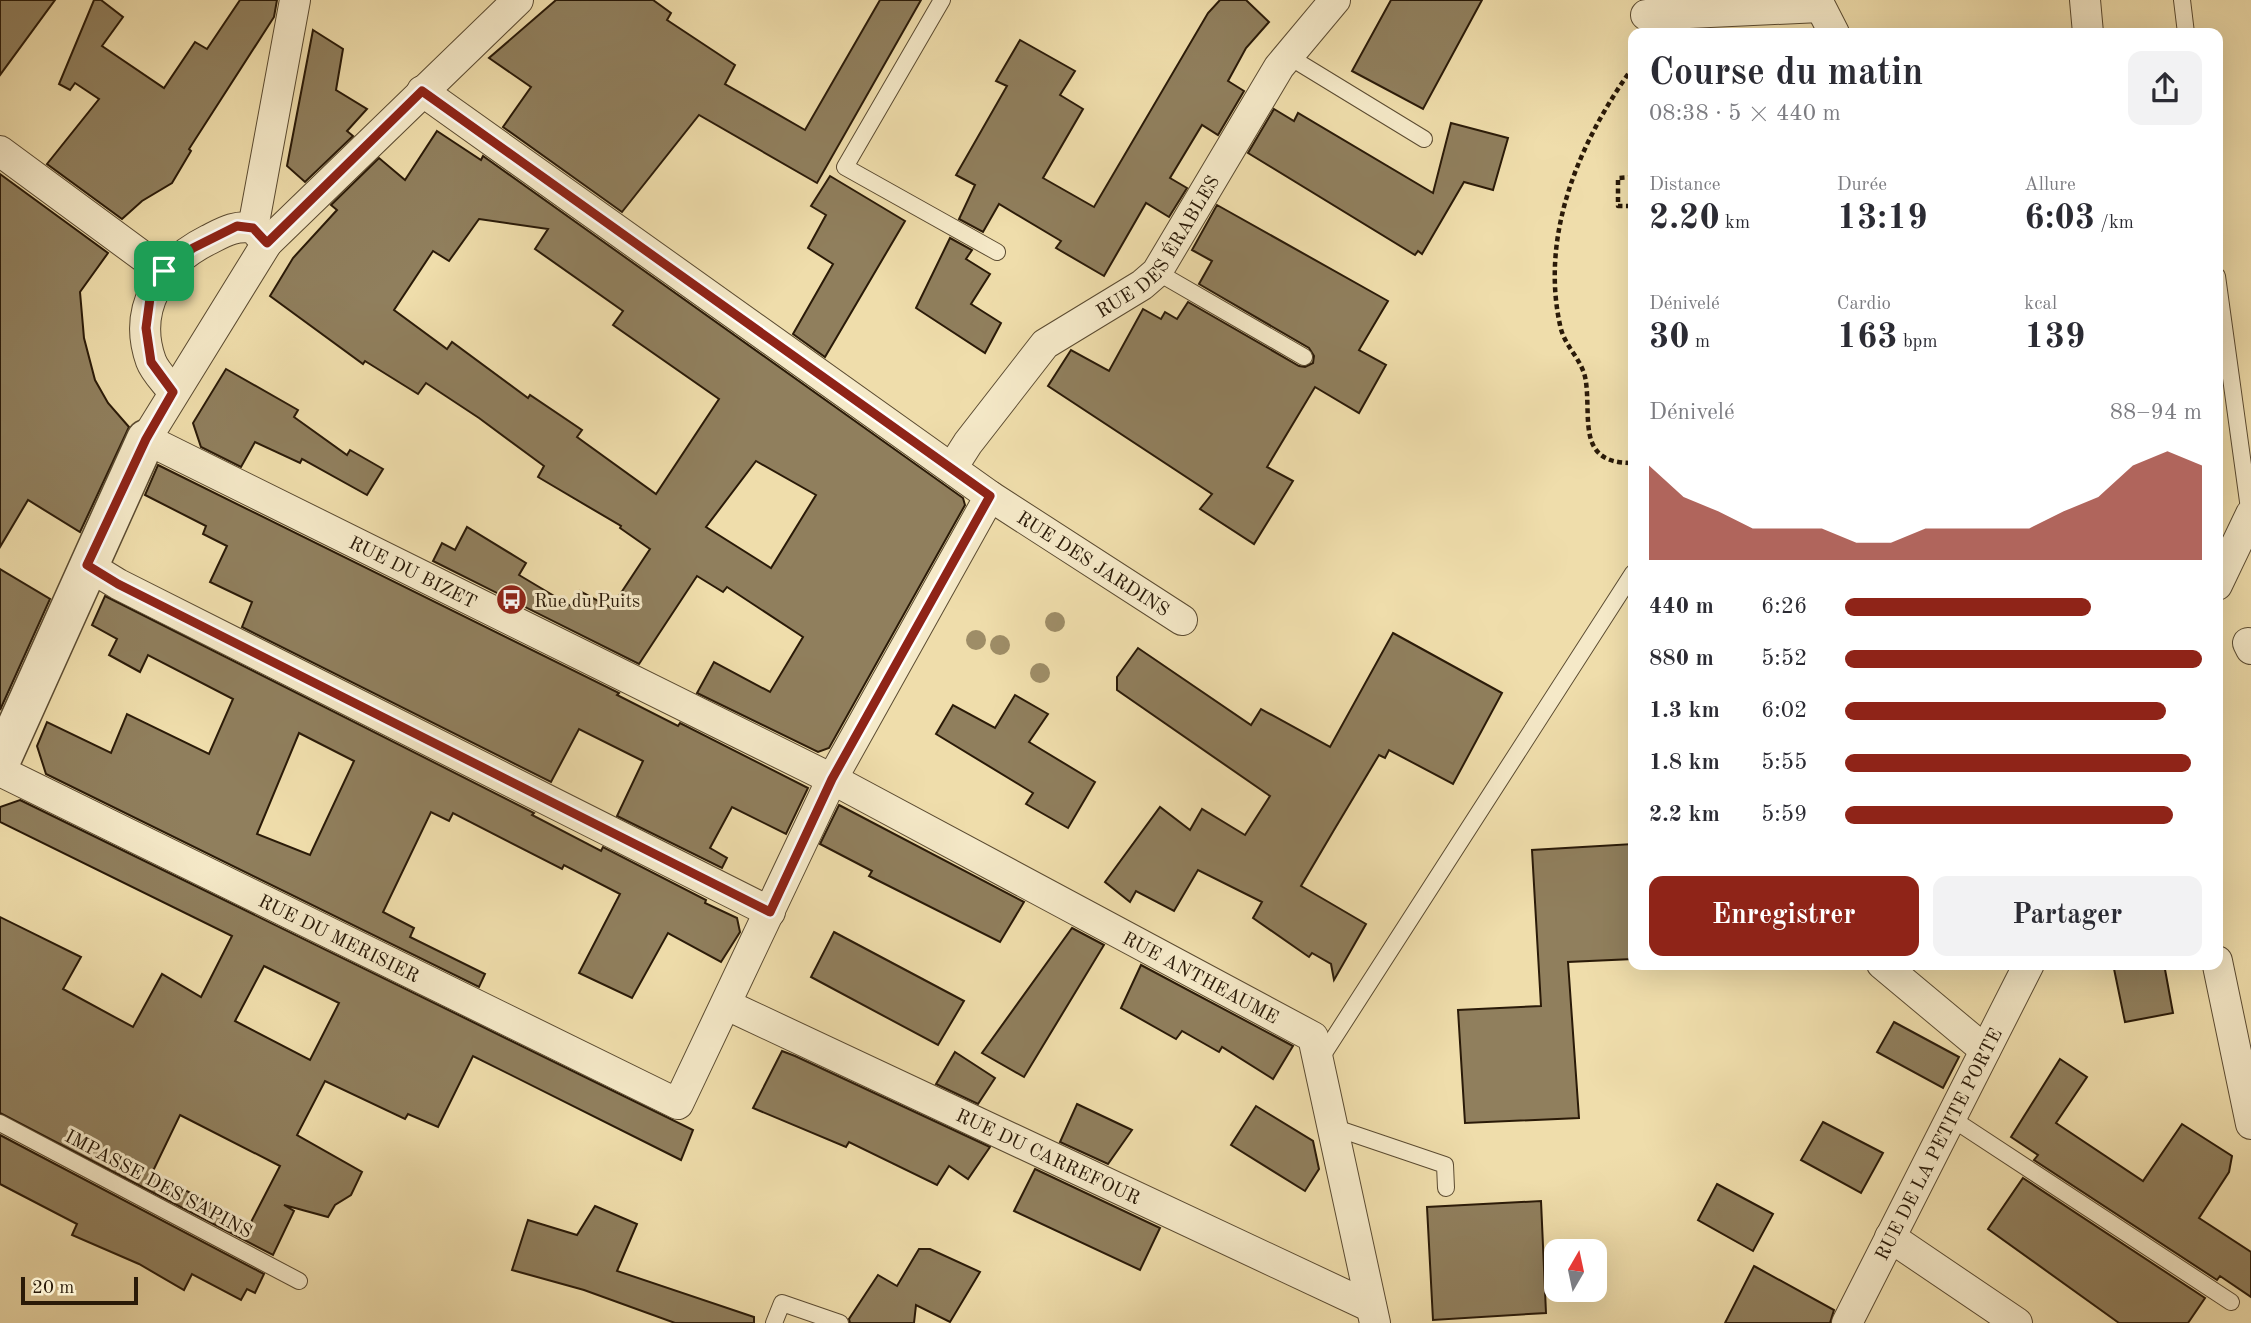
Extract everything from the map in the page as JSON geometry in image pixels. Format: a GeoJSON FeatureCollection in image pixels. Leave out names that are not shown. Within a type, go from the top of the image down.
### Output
{"type":"FeatureCollection","features":[{"type":"Feature","properties":{"kind":"street"},"geometry":{"type":"LineString","coordinates":[[260,235],[295,0]]}},
{"type":"Feature","properties":{"kind":"street"},"geometry":{"type":"LineString","coordinates":[[0,763],[146,439],[260,235],[422,91],[518,0]]}},
{"type":"Feature","properties":{"kind":"street","name":"RUE DES ÉRABLES"},"geometry":{"type":"LineString","coordinates":[[952,468],[968,443],[1045,344],[1142,285],[1157,272],[1288,56],[1335,0]]}},
{"type":"Feature","properties":{"kind":"street"},"geometry":{"type":"LineString","coordinates":[[2085,0],[2088,28]]}},
{"type":"Feature","properties":{"kind":"street"},"geometry":{"type":"LineString","coordinates":[[1646,15],[1818,3],[1831,28]]}},
{"type":"Feature","properties":{"kind":"street","name":"RUE DES JARDINS"},"geometry":{"type":"LineString","coordinates":[[422,91],[990,496],[1182,620]]}},
{"type":"Feature","properties":{"kind":"street"},"geometry":{"type":"LineString","coordinates":[[0,151],[164,271]]}},
{"type":"Feature","properties":{"kind":"street"},"geometry":{"type":"LineString","coordinates":[[173,392],[151,362],[146,328],[150,298],[164,271],[193,248],[237,226],[260,235]]}},
{"type":"Feature","properties":{"kind":"street","name":"RUE DU BIZET"},"geometry":{"type":"LineString","coordinates":[[146,439],[832,779]]}},
{"type":"Feature","properties":{"kind":"street"},"geometry":{"type":"LineString","coordinates":[[727,1004],[832,779],[990,496]]}},
{"type":"Feature","properties":{"kind":"street"},"geometry":{"type":"LineString","coordinates":[[2223,573],[2251,515]]}},
{"type":"Feature","properties":{"kind":"street"},"geometry":{"type":"LineString","coordinates":[[87,565],[130,590],[770,912]]}},
{"type":"Feature","properties":{"kind":"street","name":"RUE DU MERISIER"},"geometry":{"type":"LineString","coordinates":[[0,771],[678,1104],[727,1004]]}},
{"type":"Feature","properties":{"kind":"street","name":"RUE ANTHEAUME"},"geometry":{"type":"LineString","coordinates":[[832,779],[1313,1037],[1373,1315]]}},
{"type":"Feature","properties":{"kind":"street"},"geometry":{"type":"LineString","coordinates":[[1889,970],[1985,1050]]}},
{"type":"Feature","properties":{"kind":"street","name":"RUE DE LA PETITE PORTE"},"geometry":{"type":"LineString","coordinates":[[1847,1323],[2026,970]]}},
{"type":"Feature","properties":{"kind":"street"},"geometry":{"type":"LineString","coordinates":[[2219,970],[2245,1067],[2251,1124]]}},
{"type":"Feature","properties":{"kind":"street","name":"RUE DU CARREFOUR"},"geometry":{"type":"LineString","coordinates":[[727,1004],[1373,1315]]}},
{"type":"Feature","properties":{"kind":"street"},"geometry":{"type":"LineString","coordinates":[[1890,1237],[2017,1323]]}},
{"type":"Feature","properties":{"kind":"lane"},"geometry":{"type":"LineString","coordinates":[[942,0],[845,167],[997,252]]}},
{"type":"Feature","properties":{"kind":"lane"},"geometry":{"type":"LineString","coordinates":[[2182,0],[2185,28]]}},
{"type":"Feature","properties":{"kind":"lane"},"geometry":{"type":"LineString","coordinates":[[1288,56],[1424,139]]}},
{"type":"Feature","properties":{"kind":"lane"},"geometry":{"type":"LineString","coordinates":[[1157,272],[1304,357]]}},
{"type":"Feature","properties":{"kind":"lane"},"geometry":{"type":"LineString","coordinates":[[2223,318],[2251,515]]}},
{"type":"Feature","properties":{"kind":"lane"},"geometry":{"type":"LineString","coordinates":[[1319,1061],[1628,581]]}},
{"type":"Feature","properties":{"kind":"lane"},"geometry":{"type":"LineString","coordinates":[[1951,1118],[2231,1302]]}},
{"type":"Feature","properties":{"kind":"lane","name":"IMPASSE DES SAPINS"},"geometry":{"type":"LineString","coordinates":[[0,1123],[299,1280]]}},
{"type":"Feature","properties":{"kind":"lane"},"geometry":{"type":"LineString","coordinates":[[1333,1127],[1445,1164],[1446,1188]]}},
{"type":"Feature","properties":{"kind":"lane"},"geometry":{"type":"LineString","coordinates":[[774,1323],[782,1303],[840,1323]]}},
{"type":"Feature","properties":{"kind":"path"},"geometry":{"type":"LineString","coordinates":[[1628,75],[1597,122],[1574,179],[1556,241],[1554,279],[1560,329],[1569,348],[1584,368],[1591,442],[1601,457],[1618,463],[1628,463]]}},
{"type":"Feature","properties":{"kind":"path"},"geometry":{"type":"LineString","coordinates":[[1628,177],[1618,178],[1618,206],[1628,206]]}},
{"type":"Feature","properties":{"kind":"building"},"geometry":{"type":"Polygon","coordinates":[[[0,0],[55,0],[0,75],[0,0]]]}},
{"type":"Feature","properties":{"kind":"building"},"geometry":{"type":"Polygon","coordinates":[[[94,0],[101,0],[123,17],[102,46],[164,88],[195,42],[207,49],[240,0],[277,0],[274,17],[189,149],[191,151],[172,183],[142,201],[122,219],[47,164],[99,99],[75,83],[70,90],[59,84],[94,0]]]}},
{"type":"Feature","properties":{"kind":"building"},"geometry":{"type":"Polygon","coordinates":[[[556,0],[653,0],[671,13],[667,20],[735,65],[725,84],[805,130],[880,0],[921,0],[817,183],[699,115],[622,212],[503,127],[531,87],[489,58],[556,0]]]}},
{"type":"Feature","properties":{"kind":"building"},"geometry":{"type":"Polygon","coordinates":[[[1220,0],[1246,0],[1269,22],[1246,48],[1228,81],[1244,91],[1218,135],[1202,125],[1170,178],[1187,188],[1169,217],[1146,203],[1104,276],[1056,248],[1061,241],[999,204],[983,232],[959,219],[975,185],[956,175],[1007,86],[996,81],[1020,40],[1075,71],[1060,95],[1083,109],[1043,178],[1094,207],[1208,13],[1220,0]]]}},
{"type":"Feature","properties":{"kind":"building"},"geometry":{"type":"Polygon","coordinates":[[[1391,0],[1482,0],[1423,109],[1352,71],[1391,0]]]}},
{"type":"Feature","properties":{"kind":"building"},"geometry":{"type":"Polygon","coordinates":[[[313,30],[343,49],[336,90],[367,109],[347,131],[353,136],[305,182],[287,166],[313,30]]]}},
{"type":"Feature","properties":{"kind":"building"},"geometry":{"type":"Polygon","coordinates":[[[1274,109],[1294,121],[1298,113],[1433,193],[1451,123],[1508,138],[1493,190],[1464,182],[1422,254],[1418,251],[1415,255],[1248,153],[1274,109]]]}},
{"type":"Feature","properties":{"kind":"building"},"geometry":{"type":"Polygon","coordinates":[[[437,131],[481,160],[483,156],[963,498],[965,505],[829,748],[818,752],[697,693],[714,662],[770,692],[803,637],[727,587],[723,592],[697,576],[639,664],[433,561],[442,543],[455,550],[467,527],[526,563],[519,575],[571,606],[580,591],[611,608],[650,549],[620,528],[621,526],[538,477],[544,466],[479,418],[426,383],[418,394],[365,361],[363,364],[270,296],[293,258],[337,210],[331,205],[379,158],[405,180],[437,131]],[[479,219],[449,261],[433,251],[394,310],[447,349],[452,342],[528,398],[530,395],[582,430],[577,437],[656,494],[719,399],[613,325],[623,311],[535,249],[548,229],[479,219]],[[756,461],[706,527],[771,568],[816,495],[756,461]]]}},
{"type":"Feature","properties":{"kind":"building"},"geometry":{"type":"Polygon","coordinates":[[[0,174],[108,253],[80,292],[84,338],[95,380],[108,403],[129,427],[80,532],[28,500],[0,547],[0,174]]]}},
{"type":"Feature","properties":{"kind":"building"},"geometry":{"type":"Polygon","coordinates":[[[830,176],[905,221],[825,357],[793,334],[833,264],[808,248],[826,215],[811,206],[830,176]]]}},
{"type":"Feature","properties":{"kind":"building"},"geometry":{"type":"Polygon","coordinates":[[[1217,205],[1388,301],[1359,350],[1386,365],[1359,413],[1315,387],[1267,467],[1293,481],[1254,544],[1200,509],[1212,494],[1048,386],[1071,350],[1109,371],[1143,309],[1161,319],[1165,312],[1177,319],[1188,302],[1299,366],[1305,367],[1313,363],[1314,356],[1309,348],[1199,284],[1212,261],[1192,250],[1217,205]]]}},
{"type":"Feature","properties":{"kind":"building"},"geometry":{"type":"Polygon","coordinates":[[[950,238],[972,250],[966,259],[990,274],[971,304],[1001,323],[985,353],[916,308],[950,238]]]}},
{"type":"Feature","properties":{"kind":"building"},"geometry":{"type":"Polygon","coordinates":[[[226,369],[298,410],[294,417],[347,455],[350,450],[383,469],[367,495],[302,459],[300,463],[255,442],[241,467],[201,447],[193,423],[226,369]]]}},
{"type":"Feature","properties":{"kind":"building"},"geometry":{"type":"Polygon","coordinates":[[[158,465],[619,693],[617,695],[678,726],[680,723],[808,788],[786,834],[732,807],[710,848],[727,858],[722,868],[617,816],[643,761],[579,729],[551,782],[242,627],[252,602],[210,582],[227,546],[203,534],[206,526],[145,495],[158,465]]]}},
{"type":"Feature","properties":{"kind":"building"},"geometry":{"type":"Polygon","coordinates":[[[0,569],[50,599],[0,710],[0,569]]]}},
{"type":"Feature","properties":{"kind":"building"},"geometry":{"type":"Polygon","coordinates":[[[105,596],[534,813],[532,815],[601,851],[603,847],[706,900],[705,903],[737,918],[740,932],[721,962],[668,933],[632,998],[579,973],[620,894],[564,865],[562,869],[453,813],[449,821],[431,812],[383,912],[414,928],[410,937],[485,974],[479,987],[46,774],[37,746],[47,722],[111,753],[127,714],[209,754],[233,699],[148,655],[140,672],[109,655],[117,639],[92,625],[105,596]],[[299,733],[257,834],[310,855],[354,761],[299,733]]]}},
{"type":"Feature","properties":{"kind":"building"},"geometry":{"type":"Polygon","coordinates":[[[1393,633],[1502,693],[1453,784],[1389,750],[1385,758],[1379,755],[1301,886],[1366,924],[1334,980],[1331,964],[1312,953],[1309,957],[1253,918],[1262,902],[1198,870],[1174,911],[1136,891],[1130,902],[1105,882],[1160,807],[1190,830],[1202,809],[1245,835],[1270,796],[1117,690],[1117,677],[1138,648],[1251,725],[1261,709],[1330,747],[1393,633]]]}},
{"type":"Feature","properties":{"kind":"building"},"geometry":{"type":"Polygon","coordinates":[[[1015,695],[1048,714],[1029,742],[1095,782],[1068,828],[1026,804],[1033,793],[936,734],[953,705],[995,728],[1015,695]]]}},
{"type":"Feature","properties":{"kind":"building"},"geometry":{"type":"Polygon","coordinates":[[[20,800],[693,1130],[681,1160],[473,1056],[438,1127],[408,1114],[405,1119],[325,1081],[297,1135],[362,1172],[351,1195],[335,1205],[328,1217],[284,1205],[294,1211],[273,1255],[0,1113],[0,917],[81,957],[63,989],[133,1027],[162,974],[201,997],[232,936],[0,822],[0,807],[20,800]],[[264,966],[235,1021],[310,1060],[339,1003],[264,966]],[[180,1115],[152,1173],[250,1224],[280,1166],[180,1115]]]}},
{"type":"Feature","properties":{"kind":"building"},"geometry":{"type":"Polygon","coordinates":[[[839,805],[1024,902],[1000,942],[869,876],[872,871],[820,844],[839,805]]]}},
{"type":"Feature","properties":{"kind":"building"},"geometry":{"type":"Polygon","coordinates":[[[1628,844],[1628,959],[1568,962],[1579,1118],[1465,1123],[1458,1010],[1541,1006],[1532,850],[1628,844]]]}},
{"type":"Feature","properties":{"kind":"building"},"geometry":{"type":"Polygon","coordinates":[[[1072,928],[1104,945],[1024,1077],[982,1053],[1072,928]]]}},
{"type":"Feature","properties":{"kind":"building"},"geometry":{"type":"Polygon","coordinates":[[[834,932],[964,1001],[938,1045],[811,977],[834,932]]]}},
{"type":"Feature","properties":{"kind":"building"},"geometry":{"type":"Polygon","coordinates":[[[1141,965],[1293,1046],[1273,1079],[1222,1047],[1219,1052],[1182,1031],[1176,1039],[1121,1008],[1141,965]]]}},
{"type":"Feature","properties":{"kind":"building"},"geometry":{"type":"Polygon","coordinates":[[[2114,970],[2165,970],[2173,1013],[2125,1022],[2114,970]]]}},
{"type":"Feature","properties":{"kind":"building"},"geometry":{"type":"Polygon","coordinates":[[[1894,1022],[1959,1057],[1943,1088],[1877,1052],[1894,1022]]]}},
{"type":"Feature","properties":{"kind":"building"},"geometry":{"type":"Polygon","coordinates":[[[782,1051],[990,1147],[968,1179],[949,1166],[937,1185],[849,1142],[846,1147],[753,1108],[782,1051]]]}},
{"type":"Feature","properties":{"kind":"building"},"geometry":{"type":"Polygon","coordinates":[[[955,1052],[995,1078],[978,1104],[936,1084],[955,1052]]]}},
{"type":"Feature","properties":{"kind":"building"},"geometry":{"type":"Polygon","coordinates":[[[2060,1059],[2087,1077],[2056,1123],[2143,1181],[2182,1124],[2232,1156],[2229,1172],[2199,1218],[2251,1252],[2251,1297],[2220,1276],[2217,1280],[2034,1160],[2038,1155],[2011,1137],[2060,1059]]]}},
{"type":"Feature","properties":{"kind":"building"},"geometry":{"type":"Polygon","coordinates":[[[1077,1104],[1132,1130],[1108,1164],[1060,1142],[1077,1104]]]}},
{"type":"Feature","properties":{"kind":"building"},"geometry":{"type":"Polygon","coordinates":[[[1256,1106],[1313,1141],[1319,1169],[1305,1191],[1231,1145],[1256,1106]]]}},
{"type":"Feature","properties":{"kind":"building"},"geometry":{"type":"Polygon","coordinates":[[[1823,1122],[1883,1153],[1861,1193],[1801,1160],[1823,1122]]]}},
{"type":"Feature","properties":{"kind":"building"},"geometry":{"type":"Polygon","coordinates":[[[0,1135],[264,1274],[255,1293],[247,1289],[241,1300],[192,1274],[184,1290],[139,1264],[72,1235],[77,1224],[0,1184],[0,1135]]]}},
{"type":"Feature","properties":{"kind":"building"},"geometry":{"type":"Polygon","coordinates":[[[1035,1169],[1160,1228],[1140,1270],[1014,1211],[1035,1169]]]}},
{"type":"Feature","properties":{"kind":"building"},"geometry":{"type":"Polygon","coordinates":[[[2023,1178],[2205,1298],[2188,1323],[2119,1323],[1988,1229],[2023,1178]]]}},
{"type":"Feature","properties":{"kind":"building"},"geometry":{"type":"Polygon","coordinates":[[[1717,1184],[1773,1214],[1753,1251],[1698,1220],[1717,1184]]]}},
{"type":"Feature","properties":{"kind":"building"},"geometry":{"type":"Polygon","coordinates":[[[1541,1201],[1546,1313],[1433,1320],[1427,1207],[1541,1201]]]}},
{"type":"Feature","properties":{"kind":"building"},"geometry":{"type":"Polygon","coordinates":[[[595,1206],[637,1224],[617,1271],[754,1317],[754,1323],[675,1323],[584,1290],[512,1270],[528,1220],[577,1235],[595,1206]]]}},
{"type":"Feature","properties":{"kind":"building"},"geometry":{"type":"Polygon","coordinates":[[[919,1249],[930,1249],[980,1272],[950,1322],[916,1305],[914,1323],[850,1323],[849,1319],[878,1275],[897,1286],[919,1249]]]}},
{"type":"Feature","properties":{"kind":"building"},"geometry":{"type":"Polygon","coordinates":[[[1754,1266],[1834,1310],[1830,1323],[1725,1323],[1754,1266]]]}},
{"type":"Feature","properties":{"kind":"place","name":"Rue du Puits"},"geometry":{"type":"Point","coordinates":[511,600]}},
{"type":"Feature","properties":{"kind":"route"},"geometry":{"type":"LineString","coordinates":[[422,91],[990,496],[832,779],[770,912],[118,584],[87,565],[146,439],[173,392],[151,362],[146,328],[150,298],[164,271],[193,248],[237,226],[253,228],[267,243],[422,91]]}}]}
